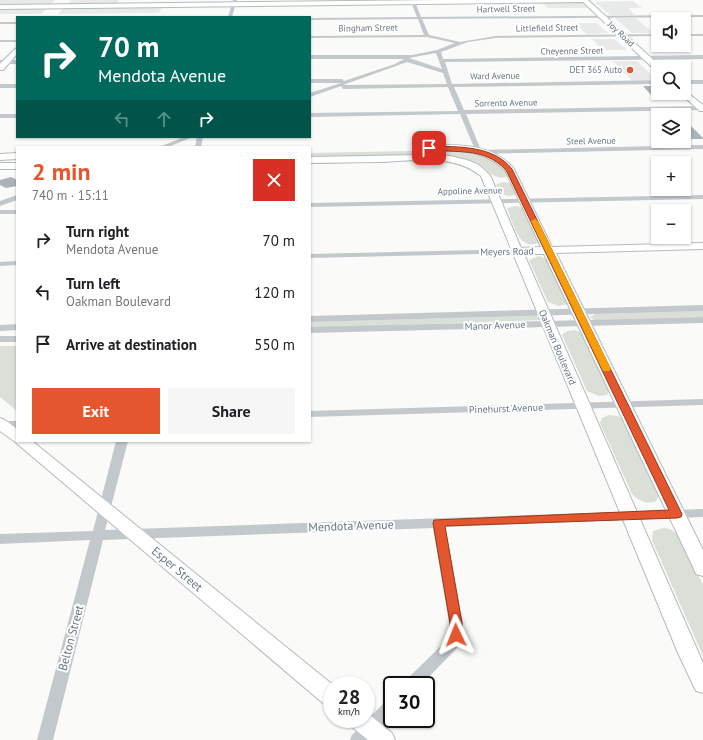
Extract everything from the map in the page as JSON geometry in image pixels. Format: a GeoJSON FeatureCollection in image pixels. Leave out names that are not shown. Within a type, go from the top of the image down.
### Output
{"type":"FeatureCollection","features":[{"type":"Feature","properties":{"kind":"street"},"geometry":{"type":"LineString","coordinates":[[50,14],[63,0]]}},
{"type":"Feature","properties":{"kind":"street"},"geometry":{"type":"LineString","coordinates":[[0,7],[234,2],[584,0]]}},
{"type":"Feature","properties":{"kind":"street","name":"Joy Road"},"geometry":{"type":"LineString","coordinates":[[584,0],[651,62]]}},
{"type":"Feature","properties":{"kind":"street"},"geometry":{"type":"LineString","coordinates":[[230,16],[234,2]]}},
{"type":"Feature","properties":{"kind":"street"},"geometry":{"type":"LineString","coordinates":[[413,2],[427,36]]}},
{"type":"Feature","properties":{"kind":"street","name":"Hartwell Street"},"geometry":{"type":"LineString","coordinates":[[311,19],[703,16]]}},
{"type":"Feature","properties":{"kind":"street"},"geometry":{"type":"LineString","coordinates":[[0,24],[16,23]]}},
{"type":"Feature","properties":{"kind":"street","name":"Littlefield Street"},"geometry":{"type":"LineString","coordinates":[[311,96],[397,65],[407,60],[406,58],[408,57],[438,51],[460,43],[492,38],[651,35]]}},
{"type":"Feature","properties":{"kind":"street"},"geometry":{"type":"LineString","coordinates":[[691,35],[703,35]]}},
{"type":"Feature","properties":{"kind":"street","name":"Bingham Street"},"geometry":{"type":"LineString","coordinates":[[311,37],[427,36],[460,43]]}},
{"type":"Feature","properties":{"kind":"street"},"geometry":{"type":"LineString","coordinates":[[0,41],[16,41]]}},
{"type":"Feature","properties":{"kind":"street"},"geometry":{"type":"LineString","coordinates":[[0,68],[3,62],[16,51]]}},
{"type":"Feature","properties":{"kind":"street"},"geometry":{"type":"LineString","coordinates":[[438,51],[450,85],[479,152]]}},
{"type":"Feature","properties":{"kind":"street","name":"Littlefield Street"},"geometry":{"type":"LineString","coordinates":[[397,65],[424,62],[432,59],[438,51]]}},
{"type":"Feature","properties":{"kind":"street"},"geometry":{"type":"LineString","coordinates":[[381,56],[407,60],[445,72]]}},
{"type":"Feature","properties":{"kind":"street"},"geometry":{"type":"LineString","coordinates":[[311,57],[414,56]]}},
{"type":"Feature","properties":{"kind":"street","name":"Cheyenne Street"},"geometry":{"type":"LineString","coordinates":[[441,61],[703,57]]}},
{"type":"Feature","properties":{"kind":"street"},"geometry":{"type":"LineString","coordinates":[[3,62],[16,62]]}},
{"type":"Feature","properties":{"kind":"street"},"geometry":{"type":"LineString","coordinates":[[311,81],[352,81]]}},
{"type":"Feature","properties":{"kind":"street","name":"Ward Avenue"},"geometry":{"type":"LineString","coordinates":[[333,87],[651,82]]}},
{"type":"Feature","properties":{"kind":"street"},"geometry":{"type":"LineString","coordinates":[[691,82],[703,82]]}},
{"type":"Feature","properties":{"kind":"street"},"geometry":{"type":"LineString","coordinates":[[0,86],[16,86]]}},
{"type":"Feature","properties":{"kind":"street"},"geometry":{"type":"LineString","coordinates":[[691,98],[703,109]]}},
{"type":"Feature","properties":{"kind":"street","name":"Sorrento Avenue"},"geometry":{"type":"LineString","coordinates":[[311,115],[703,109]]}},
{"type":"Feature","properties":{"kind":"street"},"geometry":{"type":"LineString","coordinates":[[0,116],[16,116]]}},
{"type":"Feature","properties":{"kind":"street"},"geometry":{"type":"LineString","coordinates":[[165,146],[187,138]]}},
{"type":"Feature","properties":{"kind":"street","name":"Steel Avenue"},"geometry":{"type":"LineString","coordinates":[[479,152],[703,147]]}},
{"type":"Feature","properties":{"kind":"street","name":"Oakman Boulevard"},"geometry":{"type":"LineString","coordinates":[[311,160],[423,153],[457,148],[479,152],[502,161],[509,169],[549,250],[703,569]]}},
{"type":"Feature","properties":{"kind":"street","name":"Oakman Boulevard"},"geometry":{"type":"LineString","coordinates":[[392,149],[423,153],[467,164],[482,171],[518,251],[688,653],[703,684]]}},
{"type":"Feature","properties":{"kind":"street"},"geometry":{"type":"LineString","coordinates":[[0,156],[16,156]]}},
{"type":"Feature","properties":{"kind":"street"},"geometry":{"type":"LineString","coordinates":[[0,166],[16,166]]}},
{"type":"Feature","properties":{"kind":"street"},"geometry":{"type":"LineString","coordinates":[[487,180],[514,179]]}},
{"type":"Feature","properties":{"kind":"street"},"geometry":{"type":"LineString","coordinates":[[0,204],[16,197]]}},
{"type":"Feature","properties":{"kind":"street","name":"Appoline Avenue"},"geometry":{"type":"LineString","coordinates":[[311,205],[703,197]]}},
{"type":"Feature","properties":{"kind":"street"},"geometry":{"type":"LineString","coordinates":[[0,212],[16,212]]}},
{"type":"Feature","properties":{"kind":"street","name":"Meyers Road"},"geometry":{"type":"LineString","coordinates":[[311,256],[703,246]]}},
{"type":"Feature","properties":{"kind":"street"},"geometry":{"type":"LineString","coordinates":[[0,264],[16,263]]}},
{"type":"Feature","properties":{"kind":"street","name":"Manor Avenue"},"geometry":{"type":"LineString","coordinates":[[311,330],[581,317],[703,308]]}},
{"type":"Feature","properties":{"kind":"street","name":"Manor Avenue"},"geometry":{"type":"LineString","coordinates":[[581,317],[703,320]]}},
{"type":"Feature","properties":{"kind":"street","name":"Manor Avenue"},"geometry":{"type":"LineString","coordinates":[[311,319],[546,318]]}},
{"type":"Feature","properties":{"kind":"street"},"geometry":{"type":"LineString","coordinates":[[0,328],[16,327]]}},
{"type":"Feature","properties":{"kind":"street"},"geometry":{"type":"LineString","coordinates":[[0,339],[16,339]]}},
{"type":"Feature","properties":{"kind":"street","name":"Pinehurst Avenue"},"geometry":{"type":"LineString","coordinates":[[311,414],[703,402]]}},
{"type":"Feature","properties":{"kind":"street"},"geometry":{"type":"LineString","coordinates":[[5,424],[16,436]]}},
{"type":"Feature","properties":{"kind":"street","name":"Esper Street"},"geometry":{"type":"LineString","coordinates":[[23,442],[323,690]]}},
{"type":"Feature","properties":{"kind":"street","name":"Belton Street"},"geometry":{"type":"LineString","coordinates":[[45,740],[122,442]]}},
{"type":"Feature","properties":{"kind":"street","name":"Mendota Avenue"},"geometry":{"type":"LineString","coordinates":[[0,539],[703,513]]}},
{"type":"Feature","properties":{"kind":"street"},"geometry":{"type":"LineString","coordinates":[[421,676],[452,644],[456,635],[456,623],[438,523]]}},
{"type":"Feature","properties":{"kind":"street"},"geometry":{"type":"LineString","coordinates":[[368,732],[383,715]]}},
{"type":"Feature","properties":{"kind":"shaded area"},"geometry":{"type":"Polygon","coordinates":[[[0,0],[55,0],[51,4],[0,5],[0,0]]]}},
{"type":"Feature","properties":{"kind":"shaded area"},"geometry":{"type":"Polygon","coordinates":[[[71,0],[119,0],[116,4],[68,4],[71,0]]]}},
{"type":"Feature","properties":{"kind":"shaded area"},"geometry":{"type":"Polygon","coordinates":[[[633,1],[642,8],[628,8],[635,15],[610,15],[595,2],[633,1]]]}},
{"type":"Feature","properties":{"kind":"shaded area"},"geometry":{"type":"Polygon","coordinates":[[[581,2],[587,8],[548,8],[542,3],[581,2]]]}},
{"type":"Feature","properties":{"kind":"shaded area"},"geometry":{"type":"Polygon","coordinates":[[[162,7],[159,13],[58,14],[63,8],[162,7]]]}},
{"type":"Feature","properties":{"kind":"shaded area"},"geometry":{"type":"Polygon","coordinates":[[[0,9],[46,9],[41,14],[0,14],[0,9]]]}},
{"type":"Feature","properties":{"kind":"shaded area"},"geometry":{"type":"Polygon","coordinates":[[[615,18],[636,18],[651,31],[651,33],[632,33],[615,18]]]}},
{"type":"Feature","properties":{"kind":"shaded area"},"geometry":{"type":"Polygon","coordinates":[[[576,23],[597,23],[608,33],[586,34],[576,23]]]}},
{"type":"Feature","properties":{"kind":"shaded area"},"geometry":{"type":"Polygon","coordinates":[[[592,39],[614,39],[627,50],[603,50],[592,39]]]}},
{"type":"Feature","properties":{"kind":"shaded area"},"geometry":{"type":"Polygon","coordinates":[[[613,61],[637,61],[651,74],[651,80],[631,80],[613,61]]]}},
{"type":"Feature","properties":{"kind":"shaded area"},"geometry":{"type":"Polygon","coordinates":[[[410,151],[416,152],[417,155],[311,158],[311,153],[410,151]]]}},
{"type":"Feature","properties":{"kind":"shaded area"},"geometry":{"type":"Polygon","coordinates":[[[428,151],[473,154],[496,162],[504,168],[508,176],[503,178],[495,176],[476,162],[448,156],[432,156],[427,154],[428,151]]]}},
{"type":"Feature","properties":{"kind":"shaded area"},"geometry":{"type":"Polygon","coordinates":[[[502,182],[511,183],[517,195],[509,196],[500,194],[496,185],[502,182]]]}},
{"type":"Feature","properties":{"kind":"shaded area"},"geometry":{"type":"Polygon","coordinates":[[[516,206],[524,208],[539,242],[538,243],[526,243],[517,234],[507,208],[516,206]]]}},
{"type":"Feature","properties":{"kind":"shaded area"},"geometry":{"type":"Polygon","coordinates":[[[539,256],[548,260],[568,302],[567,304],[559,306],[548,302],[529,260],[539,256]]]}},
{"type":"Feature","properties":{"kind":"shaded area"},"geometry":{"type":"Polygon","coordinates":[[[703,311],[703,317],[594,320],[590,317],[596,314],[703,311]]]}},
{"type":"Feature","properties":{"kind":"shaded area"},"geometry":{"type":"Polygon","coordinates":[[[536,316],[541,320],[311,328],[311,322],[536,316]]]}},
{"type":"Feature","properties":{"kind":"shaded area"},"geometry":{"type":"Polygon","coordinates":[[[575,330],[582,333],[610,390],[607,395],[599,396],[587,391],[562,335],[567,331],[575,330]]]}},
{"type":"Feature","properties":{"kind":"shaded area"},"geometry":{"type":"Polygon","coordinates":[[[0,346],[16,346],[16,410],[0,397],[0,346]]]}},
{"type":"Feature","properties":{"kind":"shaded area"},"geometry":{"type":"Polygon","coordinates":[[[609,415],[618,416],[623,419],[660,494],[656,501],[650,503],[644,502],[632,494],[600,423],[602,418],[609,415]]]}},
{"type":"Feature","properties":{"kind":"shaded area"},"geometry":{"type":"Polygon","coordinates":[[[664,528],[670,529],[680,536],[703,585],[703,656],[652,540],[653,531],[664,528]]]}},
{"type":"Feature","properties":{"kind":"building"},"geometry":{"type":"Polygon","coordinates":[[[643,86],[651,86],[651,95],[643,86]]]}},
{"type":"Feature","properties":{"kind":"building"},"geometry":{"type":"Polygon","coordinates":[[[691,126],[703,138],[691,139],[691,126]]]}},
{"type":"Feature","properties":{"kind":"building"},"geometry":{"type":"Polygon","coordinates":[[[11,177],[16,180],[16,186],[6,188],[0,185],[0,180],[11,177]]]}},
{"type":"Feature","properties":{"kind":"slow traffic"},"geometry":{"type":"LineString","coordinates":[[535,221],[606,369]]}},
{"type":"Feature","properties":{"kind":"place","name":"DET 365 Auto"},"geometry":{"type":"Point","coordinates":[630,70]}},
{"type":"Feature","properties":{"kind":"route"},"geometry":{"type":"LineString","coordinates":[[429,148],[463,149],[475,151],[492,156],[502,161],[509,169],[677,514],[438,523],[456,623],[456,635]]}}]}
